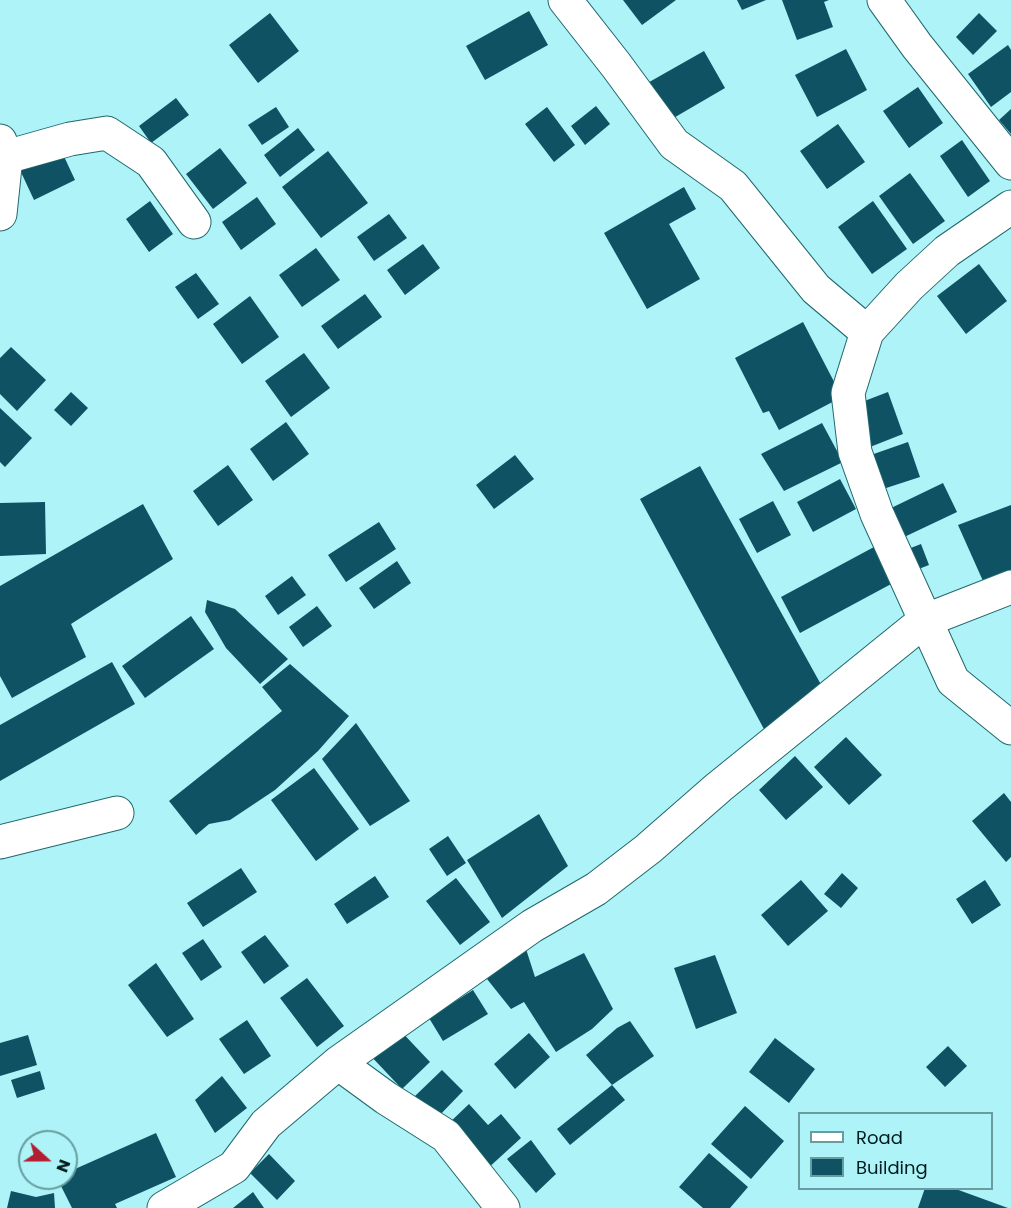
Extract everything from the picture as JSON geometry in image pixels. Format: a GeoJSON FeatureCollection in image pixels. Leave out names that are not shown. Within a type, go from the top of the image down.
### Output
{"type":"FeatureCollection","features":[{"type":"Feature","properties":{"kind":"street"},"geometry":{"type":"LineString","coordinates":[[565,0],[674,144],[733,186],[816,289],[867,332]]}},
{"type":"Feature","properties":{"kind":"street"},"geometry":{"type":"LineString","coordinates":[[884,0],[917,46],[1011,164]]}},
{"type":"Feature","properties":{"kind":"street"},"geometry":{"type":"LineString","coordinates":[[0,214],[3,149],[107,133],[151,162],[195,222]]}},
{"type":"Feature","properties":{"kind":"street"},"geometry":{"type":"LineString","coordinates":[[1011,207],[947,251],[909,286],[867,332],[848,393],[855,452],[877,514],[953,681],[1011,728]]}},
{"type":"Feature","properties":{"kind":"street"},"geometry":{"type":"LineString","coordinates":[[165,1208],[234,1167],[266,1124],[338,1063],[532,926],[596,889],[640,856],[719,786],[924,621],[1011,587]]}},
{"type":"Feature","properties":{"kind":"street"},"geometry":{"type":"LineString","coordinates":[[0,842],[117,813]]}},
{"type":"Feature","properties":{"kind":"street"},"geometry":{"type":"LineString","coordinates":[[338,1063],[446,1136],[503,1208]]}},
{"type":"Feature","properties":{"kind":"building"},"geometry":{"type":"Polygon","coordinates":[[[623,0],[676,0],[642,25],[623,0]]]}},
{"type":"Feature","properties":{"kind":"building"},"geometry":{"type":"Polygon","coordinates":[[[737,0],[766,0],[742,10],[737,0]]]}},
{"type":"Feature","properties":{"kind":"building"},"geometry":{"type":"Polygon","coordinates":[[[782,0],[829,0],[824,2],[833,27],[797,40],[782,0]]]}},
{"type":"Feature","properties":{"kind":"building"},"geometry":{"type":"Polygon","coordinates":[[[529,11],[548,45],[485,80],[466,46],[529,11]]]}},
{"type":"Feature","properties":{"kind":"building"},"geometry":{"type":"Polygon","coordinates":[[[270,13],[299,51],[258,83],[229,45],[270,13]]]}},
{"type":"Feature","properties":{"kind":"building"},"geometry":{"type":"Polygon","coordinates":[[[979,13],[997,31],[973,55],[956,37],[979,13]]]}},
{"type":"Feature","properties":{"kind":"building"},"geometry":{"type":"Polygon","coordinates":[[[1008,45],[1011,50],[1011,92],[991,107],[968,74],[1008,45]]]}},
{"type":"Feature","properties":{"kind":"building"},"geometry":{"type":"Polygon","coordinates":[[[846,49],[867,90],[817,117],[795,75],[846,49]]]}},
{"type":"Feature","properties":{"kind":"building"},"geometry":{"type":"Polygon","coordinates":[[[704,51],[725,88],[665,123],[644,85],[704,51]]]}},
{"type":"Feature","properties":{"kind":"building"},"geometry":{"type":"Polygon","coordinates":[[[918,87],[943,123],[909,148],[883,111],[918,87]]]}},
{"type":"Feature","properties":{"kind":"building"},"geometry":{"type":"Polygon","coordinates":[[[176,98],[189,115],[151,143],[139,126],[176,98]]]}},
{"type":"Feature","properties":{"kind":"building"},"geometry":{"type":"Polygon","coordinates":[[[596,106],[610,124],[585,145],[571,126],[596,106]]]}},
{"type":"Feature","properties":{"kind":"building"},"geometry":{"type":"Polygon","coordinates":[[[276,107],[289,127],[262,145],[248,125],[276,107]]]}},
{"type":"Feature","properties":{"kind":"building"},"geometry":{"type":"Polygon","coordinates":[[[547,107],[575,145],[554,162],[525,124],[547,107]]]}},
{"type":"Feature","properties":{"kind":"building"},"geometry":{"type":"Polygon","coordinates":[[[1011,109],[1011,134],[999,120],[1011,109]]]}},
{"type":"Feature","properties":{"kind":"building"},"geometry":{"type":"Polygon","coordinates":[[[838,124],[865,162],[827,189],[800,151],[838,124]]]}},
{"type":"Feature","properties":{"kind":"building"},"geometry":{"type":"Polygon","coordinates":[[[298,128],[315,150],[280,177],[264,155],[298,128]]]}},
{"type":"Feature","properties":{"kind":"building"},"geometry":{"type":"Polygon","coordinates":[[[962,140],[990,181],[968,197],[940,156],[962,140]]]}},
{"type":"Feature","properties":{"kind":"building"},"geometry":{"type":"Polygon","coordinates":[[[220,148],[247,183],[213,209],[186,174],[220,148]]]}},
{"type":"Feature","properties":{"kind":"building"},"geometry":{"type":"Polygon","coordinates":[[[61,150],[75,180],[34,200],[20,170],[61,150]]]}},
{"type":"Feature","properties":{"kind":"building"},"geometry":{"type":"Polygon","coordinates":[[[328,151],[368,203],[321,238],[282,187],[328,151]]]}},
{"type":"Feature","properties":{"kind":"building"},"geometry":{"type":"Polygon","coordinates":[[[910,173],[945,221],[913,244],[879,196],[910,173]]]}},
{"type":"Feature","properties":{"kind":"building"},"geometry":{"type":"Polygon","coordinates":[[[684,187],[696,209],[669,224],[700,279],[647,309],[604,233],[684,187]]]}},
{"type":"Feature","properties":{"kind":"building"},"geometry":{"type":"Polygon","coordinates":[[[257,197],[276,224],[241,250],[222,222],[257,197]]]}},
{"type":"Feature","properties":{"kind":"building"},"geometry":{"type":"Polygon","coordinates":[[[150,201],[173,234],[149,252],[126,219],[150,201]]]}},
{"type":"Feature","properties":{"kind":"building"},"geometry":{"type":"Polygon","coordinates":[[[873,201],[907,249],[872,274],[838,227],[873,201]]]}},
{"type":"Feature","properties":{"kind":"building"},"geometry":{"type":"Polygon","coordinates":[[[389,214],[407,238],[374,261],[357,237],[389,214]]]}},
{"type":"Feature","properties":{"kind":"building"},"geometry":{"type":"Polygon","coordinates":[[[423,244],[440,268],[405,295],[387,270],[423,244]]]}},
{"type":"Feature","properties":{"kind":"building"},"geometry":{"type":"Polygon","coordinates":[[[316,248],[340,280],[302,307],[279,275],[316,248]]]}},
{"type":"Feature","properties":{"kind":"building"},"geometry":{"type":"Polygon","coordinates":[[[979,264],[1007,301],[966,334],[937,296],[979,264]]]}},
{"type":"Feature","properties":{"kind":"building"},"geometry":{"type":"Polygon","coordinates":[[[196,273],[219,304],[198,319],[175,287],[196,273]]]}},
{"type":"Feature","properties":{"kind":"building"},"geometry":{"type":"Polygon","coordinates":[[[365,294],[382,317],[338,349],[321,326],[365,294]]]}},
{"type":"Feature","properties":{"kind":"building"},"geometry":{"type":"Polygon","coordinates":[[[250,296],[279,337],[242,364],[213,324],[250,296]]]}},
{"type":"Feature","properties":{"kind":"building"},"geometry":{"type":"Polygon","coordinates":[[[803,322],[842,397],[779,430],[769,411],[763,413],[735,358],[803,322]]]}},
{"type":"Feature","properties":{"kind":"building"},"geometry":{"type":"Polygon","coordinates":[[[11,347],[46,380],[17,411],[0,394],[0,358],[11,347]]]}},
{"type":"Feature","properties":{"kind":"building"},"geometry":{"type":"Polygon","coordinates":[[[304,353],[330,388],[291,417],[265,381],[304,353]]]}},
{"type":"Feature","properties":{"kind":"building"},"geometry":{"type":"Polygon","coordinates":[[[71,392],[88,408],[71,426],[54,410],[71,392]]]}},
{"type":"Feature","properties":{"kind":"building"},"geometry":{"type":"Polygon","coordinates":[[[888,392],[903,434],[870,447],[854,405],[888,392]]]}},
{"type":"Feature","properties":{"kind":"building"},"geometry":{"type":"Polygon","coordinates":[[[0,408],[32,438],[5,467],[0,462],[0,408]]]}},
{"type":"Feature","properties":{"kind":"building"},"geometry":{"type":"Polygon","coordinates":[[[286,422],[309,454],[273,481],[250,449],[286,422]]]}},
{"type":"Feature","properties":{"kind":"building"},"geometry":{"type":"Polygon","coordinates":[[[822,423],[843,462],[784,491],[761,454],[822,423]]]}},
{"type":"Feature","properties":{"kind":"building"},"geometry":{"type":"Polygon","coordinates":[[[908,442],[920,477],[880,490],[868,456],[908,442]]]}},
{"type":"Feature","properties":{"kind":"building"},"geometry":{"type":"Polygon","coordinates":[[[515,455],[534,479],[494,509],[476,485],[515,455]]]}},
{"type":"Feature","properties":{"kind":"building"},"geometry":{"type":"Polygon","coordinates":[[[228,465],[253,500],[218,526],[193,491],[228,465]]]}},
{"type":"Feature","properties":{"kind":"building"},"geometry":{"type":"Polygon","coordinates":[[[700,466],[824,690],[765,731],[640,499],[700,466]]]}},
{"type":"Feature","properties":{"kind":"building"},"geometry":{"type":"Polygon","coordinates":[[[840,479],[856,509],[813,532],[797,502],[840,479]]]}},
{"type":"Feature","properties":{"kind":"building"},"geometry":{"type":"Polygon","coordinates":[[[943,483],[957,512],[900,539],[887,510],[943,483]]]}},
{"type":"Feature","properties":{"kind":"building"},"geometry":{"type":"Polygon","coordinates":[[[773,501],[791,535],[757,553],[739,519],[773,501]]]}},
{"type":"Feature","properties":{"kind":"building"},"geometry":{"type":"Polygon","coordinates":[[[45,502],[46,554],[0,556],[0,503],[45,502]]]}},
{"type":"Feature","properties":{"kind":"building"},"geometry":{"type":"Polygon","coordinates":[[[143,504],[173,559],[71,624],[86,657],[12,698],[0,676],[0,586],[143,504]]]}},
{"type":"Feature","properties":{"kind":"building"},"geometry":{"type":"Polygon","coordinates":[[[1011,505],[1011,574],[983,581],[958,525],[1011,505]]]}},
{"type":"Feature","properties":{"kind":"building"},"geometry":{"type":"Polygon","coordinates":[[[379,522],[396,549],[346,582],[328,555],[379,522]]]}},
{"type":"Feature","properties":{"kind":"building"},"geometry":{"type":"Polygon","coordinates":[[[921,544],[929,565],[911,572],[903,551],[921,544]]]}},
{"type":"Feature","properties":{"kind":"building"},"geometry":{"type":"Polygon","coordinates":[[[874,547],[893,583],[800,633],[781,597],[874,547]]]}},
{"type":"Feature","properties":{"kind":"building"},"geometry":{"type":"Polygon","coordinates":[[[397,561],[411,583],[374,609],[359,588],[397,561]]]}},
{"type":"Feature","properties":{"kind":"building"},"geometry":{"type":"Polygon","coordinates":[[[292,576],[306,595],[278,615],[265,596],[292,576]]]}},
{"type":"Feature","properties":{"kind":"building"},"geometry":{"type":"Polygon","coordinates":[[[207,600],[235,609],[288,659],[260,684],[226,648],[205,612],[207,600]]]}},
{"type":"Feature","properties":{"kind":"building"},"geometry":{"type":"Polygon","coordinates":[[[317,606],[332,626],[303,647],[289,627],[317,606]]]}},
{"type":"Feature","properties":{"kind":"building"},"geometry":{"type":"Polygon","coordinates":[[[191,616],[214,649],[145,698],[122,666],[191,616]]]}},
{"type":"Feature","properties":{"kind":"building"},"geometry":{"type":"Polygon","coordinates":[[[112,662],[135,704],[0,781],[0,725],[112,662]]]}},
{"type":"Feature","properties":{"kind":"building"},"geometry":{"type":"Polygon","coordinates":[[[290,664],[349,716],[318,751],[275,790],[230,820],[209,824],[196,835],[169,801],[282,711],[262,687],[290,664]]]}},
{"type":"Feature","properties":{"kind":"building"},"geometry":{"type":"Polygon","coordinates":[[[356,723],[410,801],[370,826],[322,759],[356,723]]]}},
{"type":"Feature","properties":{"kind":"building"},"geometry":{"type":"Polygon","coordinates":[[[846,737],[882,775],[849,805],[814,767],[846,737]]]}},
{"type":"Feature","properties":{"kind":"building"},"geometry":{"type":"Polygon","coordinates":[[[795,756],[823,787],[786,820],[759,790],[795,756]]]}},
{"type":"Feature","properties":{"kind":"building"},"geometry":{"type":"Polygon","coordinates":[[[314,768],[359,829],[316,861],[271,800],[314,768]]]}},
{"type":"Feature","properties":{"kind":"building"},"geometry":{"type":"Polygon","coordinates":[[[1004,793],[1011,802],[1011,857],[1006,862],[972,821],[1004,793]]]}},
{"type":"Feature","properties":{"kind":"building"},"geometry":{"type":"Polygon","coordinates":[[[539,814],[568,866],[502,918],[467,860],[539,814]]]}},
{"type":"Feature","properties":{"kind":"building"},"geometry":{"type":"Polygon","coordinates":[[[448,836],[466,863],[447,876],[429,849],[448,836]]]}},
{"type":"Feature","properties":{"kind":"building"},"geometry":{"type":"Polygon","coordinates":[[[241,868],[257,892],[203,927],[187,903],[241,868]]]}},
{"type":"Feature","properties":{"kind":"building"},"geometry":{"type":"Polygon","coordinates":[[[842,873],[858,888],[841,908],[824,894],[842,873]]]}},
{"type":"Feature","properties":{"kind":"building"},"geometry":{"type":"Polygon","coordinates":[[[375,876],[389,897],[347,924],[334,904],[375,876]]]}},
{"type":"Feature","properties":{"kind":"building"},"geometry":{"type":"Polygon","coordinates":[[[456,878],[490,922],[460,945],[426,901],[456,878]]]}},
{"type":"Feature","properties":{"kind":"building"},"geometry":{"type":"Polygon","coordinates":[[[801,880],[828,911],[788,946],[761,915],[801,880]]]}},
{"type":"Feature","properties":{"kind":"building"},"geometry":{"type":"Polygon","coordinates":[[[985,880],[1001,905],[972,924],[956,899],[985,880]]]}},
{"type":"Feature","properties":{"kind":"building"},"geometry":{"type":"Polygon","coordinates":[[[265,935],[289,966],[264,984],[241,952],[265,935]]]}},
{"type":"Feature","properties":{"kind":"building"},"geometry":{"type":"Polygon","coordinates":[[[203,939],[222,967],[201,981],[182,953],[203,939]]]}},
{"type":"Feature","properties":{"kind":"building"},"geometry":{"type":"Polygon","coordinates":[[[526,949],[535,977],[584,953],[613,1009],[592,1029],[556,1052],[524,1002],[511,1009],[487,979],[526,949]]]}},
{"type":"Feature","properties":{"kind":"building"},"geometry":{"type":"Polygon","coordinates":[[[715,955],[737,1013],[696,1029],[674,968],[715,955]]]}},
{"type":"Feature","properties":{"kind":"building"},"geometry":{"type":"Polygon","coordinates":[[[156,963],[194,1019],[167,1037],[128,985],[156,963]]]}},
{"type":"Feature","properties":{"kind":"building"},"geometry":{"type":"Polygon","coordinates":[[[307,978],[344,1026],[317,1047],[280,998],[307,978]]]}},
{"type":"Feature","properties":{"kind":"building"},"geometry":{"type":"Polygon","coordinates":[[[473,990],[488,1014],[443,1041],[429,1018],[473,990]]]}},
{"type":"Feature","properties":{"kind":"building"},"geometry":{"type":"Polygon","coordinates":[[[247,1020],[271,1056],[244,1074],[219,1039],[247,1020]]]}},
{"type":"Feature","properties":{"kind":"building"},"geometry":{"type":"Polygon","coordinates":[[[630,1021],[654,1056],[612,1085],[586,1055],[617,1028],[630,1021]]]}},
{"type":"Feature","properties":{"kind":"building"},"geometry":{"type":"Polygon","coordinates":[[[396,1026],[430,1062],[402,1089],[368,1053],[396,1026]]]}},
{"type":"Feature","properties":{"kind":"building"},"geometry":{"type":"Polygon","coordinates":[[[529,1033],[550,1057],[515,1089],[494,1064],[529,1033]]]}},
{"type":"Feature","properties":{"kind":"building"},"geometry":{"type":"Polygon","coordinates":[[[28,1035],[37,1065],[0,1076],[0,1043],[28,1035]]]}},
{"type":"Feature","properties":{"kind":"building"},"geometry":{"type":"Polygon","coordinates":[[[775,1038],[815,1069],[789,1103],[749,1072],[775,1038]]]}},
{"type":"Feature","properties":{"kind":"building"},"geometry":{"type":"Polygon","coordinates":[[[948,1046],[967,1066],[945,1087],[926,1067],[948,1046]]]}},
{"type":"Feature","properties":{"kind":"building"},"geometry":{"type":"Polygon","coordinates":[[[442,1070],[463,1091],[437,1118],[415,1096],[442,1070]]]}},
{"type":"Feature","properties":{"kind":"building"},"geometry":{"type":"Polygon","coordinates":[[[40,1071],[45,1089],[17,1098],[11,1080],[40,1071]]]}},
{"type":"Feature","properties":{"kind":"building"},"geometry":{"type":"Polygon","coordinates":[[[222,1076],[247,1108],[215,1133],[195,1100],[222,1076]]]}},
{"type":"Feature","properties":{"kind":"building"},"geometry":{"type":"Polygon","coordinates":[[[612,1085],[625,1100],[570,1145],[557,1129],[612,1085]]]}},
{"type":"Feature","properties":{"kind":"building"},"geometry":{"type":"Polygon","coordinates":[[[469,1104],[488,1125],[501,1114],[521,1138],[486,1170],[446,1126],[469,1104]]]}},
{"type":"Feature","properties":{"kind":"building"},"geometry":{"type":"Polygon","coordinates":[[[745,1106],[784,1141],[751,1179],[711,1144],[745,1106]]]}},
{"type":"Feature","properties":{"kind":"building"},"geometry":{"type":"Polygon","coordinates":[[[156,1133],[176,1177],[115,1204],[117,1208],[72,1208],[63,1190],[78,1190],[78,1168],[156,1133]]]}},
{"type":"Feature","properties":{"kind":"building"},"geometry":{"type":"Polygon","coordinates":[[[531,1140],[556,1174],[536,1193],[507,1159],[531,1140]]]}},
{"type":"Feature","properties":{"kind":"building"},"geometry":{"type":"Polygon","coordinates":[[[709,1153],[748,1187],[730,1208],[703,1208],[679,1187],[709,1153]]]}},
{"type":"Feature","properties":{"kind":"building"},"geometry":{"type":"Polygon","coordinates":[[[269,1154],[295,1181],[277,1200],[250,1173],[269,1154]]]}},
{"type":"Feature","properties":{"kind":"building"},"geometry":{"type":"Polygon","coordinates":[[[924,1190],[958,1190],[1008,1208],[918,1208],[924,1190]]]}},
{"type":"Feature","properties":{"kind":"building"},"geometry":{"type":"Polygon","coordinates":[[[11,1191],[36,1197],[54,1193],[55,1208],[7,1208],[11,1191]]]}},
{"type":"Feature","properties":{"kind":"building"},"geometry":{"type":"Polygon","coordinates":[[[253,1192],[264,1208],[233,1208],[253,1192]]]}}]}
